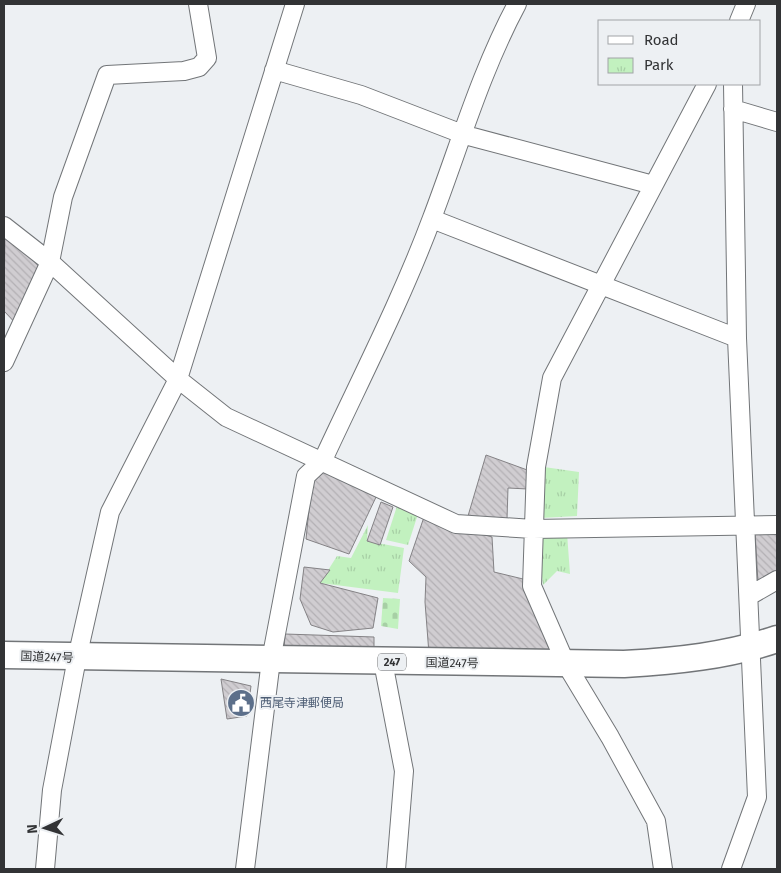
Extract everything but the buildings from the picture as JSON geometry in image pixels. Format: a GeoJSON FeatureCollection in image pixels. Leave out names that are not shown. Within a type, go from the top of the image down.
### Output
{"type":"FeatureCollection","features":[{"type":"Feature","properties":{"kind":"highway","name":"国道247号"},"geometry":{"type":"LineString","coordinates":[[4,655],[77,658],[624,664],[681,661],[752,647],[777,639]]}},
{"type":"Feature","properties":{"kind":"street"},"geometry":{"type":"LineString","coordinates":[[4,362],[50,262],[63,197],[107,75],[184,70],[199,67],[207,58],[198,4]]}},
{"type":"Feature","properties":{"kind":"street"},"geometry":{"type":"LineString","coordinates":[[46,869],[52,790],[77,658],[110,512],[178,379],[295,4]]}},
{"type":"Feature","properties":{"kind":"street"},"geometry":{"type":"LineString","coordinates":[[244,869],[271,660],[306,476],[323,460],[410,272],[432,219],[461,134],[517,4]]}},
{"type":"Feature","properties":{"kind":"street"},"geometry":{"type":"LineString","coordinates":[[739,20],[746,4]]}},
{"type":"Feature","properties":{"kind":"street"},"geometry":{"type":"LineString","coordinates":[[274,70],[361,95],[461,134],[653,185]]}},
{"type":"Feature","properties":{"kind":"street"},"geometry":{"type":"LineString","coordinates":[[663,869],[656,821],[610,737],[566,664],[532,586],[536,466],[552,378],[706,85]]}},
{"type":"Feature","properties":{"kind":"street"},"geometry":{"type":"LineString","coordinates":[[731,869],[757,797],[752,647],[737,338],[733,85]]}},
{"type":"Feature","properties":{"kind":"street"},"geometry":{"type":"LineString","coordinates":[[733,109],[777,122]]}},
{"type":"Feature","properties":{"kind":"street"},"geometry":{"type":"LineString","coordinates":[[432,219],[737,338]]}},
{"type":"Feature","properties":{"kind":"street"},"geometry":{"type":"LineString","coordinates":[[4,226],[50,262],[178,379],[226,417],[323,460],[456,524],[533,529],[777,525]]}},
{"type":"Feature","properties":{"kind":"street"},"geometry":{"type":"LineString","coordinates":[[749,596],[777,580]]}},
{"type":"Feature","properties":{"kind":"street"},"geometry":{"type":"LineString","coordinates":[[383,662],[404,771],[396,869]]}},
{"type":"Feature","properties":{"kind":"green space"},"geometry":{"type":"Polygon","coordinates":[[[544,467],[579,472],[577,516],[541,518],[544,467]]]}},
{"type":"Feature","properties":{"kind":"green space"},"geometry":{"type":"Polygon","coordinates":[[[398,503],[418,514],[408,545],[386,540],[398,503]]]}},
{"type":"Feature","properties":{"kind":"green space"},"geometry":{"type":"Polygon","coordinates":[[[368,525],[367,541],[404,548],[398,593],[320,583],[337,556],[351,558],[368,525]]]}},
{"type":"Feature","properties":{"kind":"green space"},"geometry":{"type":"Polygon","coordinates":[[[567,533],[570,574],[557,571],[543,585],[537,534],[567,533]]]}},
{"type":"Feature","properties":{"kind":"green space"},"geometry":{"type":"Polygon","coordinates":[[[383,598],[400,599],[398,629],[381,626],[383,598]]]}},
{"type":"Feature","properties":{"kind":"place","name":"西尾寺津郵便局"},"geometry":{"type":"Point","coordinates":[241,703]}}]}
